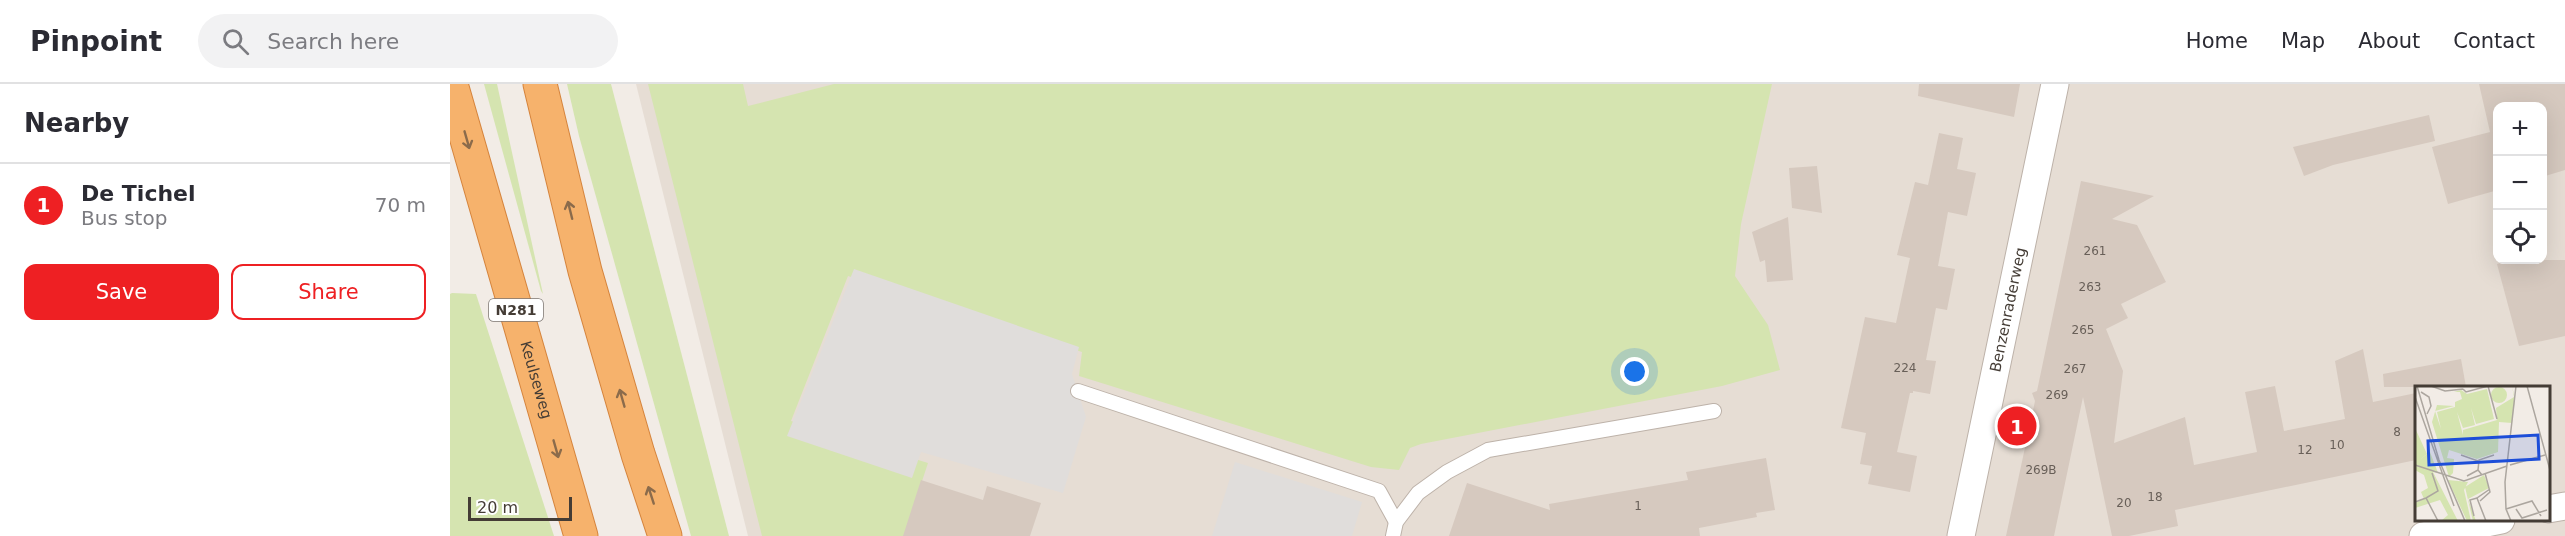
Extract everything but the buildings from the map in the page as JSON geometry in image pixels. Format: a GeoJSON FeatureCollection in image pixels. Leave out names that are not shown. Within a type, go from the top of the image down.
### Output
{"type":"FeatureCollection","features":[{"type":"Feature","properties":{"kind":"highway","name":"Keulseweg"},"geometry":{"type":"LineString","coordinates":[[451,84],[581,536]]}},
{"type":"Feature","properties":{"kind":"highway"},"geometry":{"type":"LineString","coordinates":[[540,84],[585,271],[638,454],[665,536]]}},
{"type":"Feature","properties":{"kind":"street","name":"Benzenraderweg"},"geometry":{"type":"LineString","coordinates":[[1962,536],[2055,84]]}},
{"type":"Feature","properties":{"kind":"street"},"geometry":{"type":"LineString","coordinates":[[2550,509],[2565,506]]}},
{"type":"Feature","properties":{"kind":"street"},"geometry":{"type":"LineString","coordinates":[[2423,536],[2492,521]]}},
{"type":"Feature","properties":{"kind":"lane"},"geometry":{"type":"LineString","coordinates":[[1078,391],[1379,490],[1396,522]]}},
{"type":"Feature","properties":{"kind":"lane"},"geometry":{"type":"LineString","coordinates":[[1393,536],[1396,522],[1418,493],[1447,472],[1488,450],[1713,411]]}},
{"type":"Feature","properties":{"kind":"shaded area"},"geometry":{"type":"Polygon","coordinates":[[[636,84],[2565,84],[2565,536],[748,536],[636,84]]]}},
{"type":"Feature","properties":{"kind":"shaded area"},"geometry":{"type":"Polygon","coordinates":[[[854,269],[1079,347],[1072,374],[1086,417],[1063,493],[921,452],[912,478],[787,436],[854,269]]]}},
{"type":"Feature","properties":{"kind":"shaded area"},"geometry":{"type":"Polygon","coordinates":[[[1235,462],[1362,502],[1352,536],[1212,536],[1235,462]]]}},
{"type":"Feature","properties":{"kind":"green space"},"geometry":{"type":"Polygon","coordinates":[[[484,84],[497,84],[543,294],[541,291],[484,84]]]}},
{"type":"Feature","properties":{"kind":"green space"},"geometry":{"type":"Polygon","coordinates":[[[567,84],[611,84],[729,536],[691,536],[579,136],[567,84]]]}},
{"type":"Feature","properties":{"kind":"green space"},"geometry":{"type":"Polygon","coordinates":[[[648,84],[743,84],[748,106],[834,84],[1772,84],[1741,224],[1735,276],[1768,325],[1780,370],[1722,386],[1421,444],[1410,448],[1399,470],[1371,467],[1079,376],[1082,352],[848,276],[791,421],[928,463],[904,536],[762,536],[648,84]]]}},
{"type":"Feature","properties":{"kind":"green space"},"geometry":{"type":"Polygon","coordinates":[[[450,294],[476,294],[554,536],[450,536],[450,294]]]}},
{"type":"Feature","properties":{"kind":"place","name":"De Tichel"},"geometry":{"type":"Point","coordinates":[2017,426]}}]}
